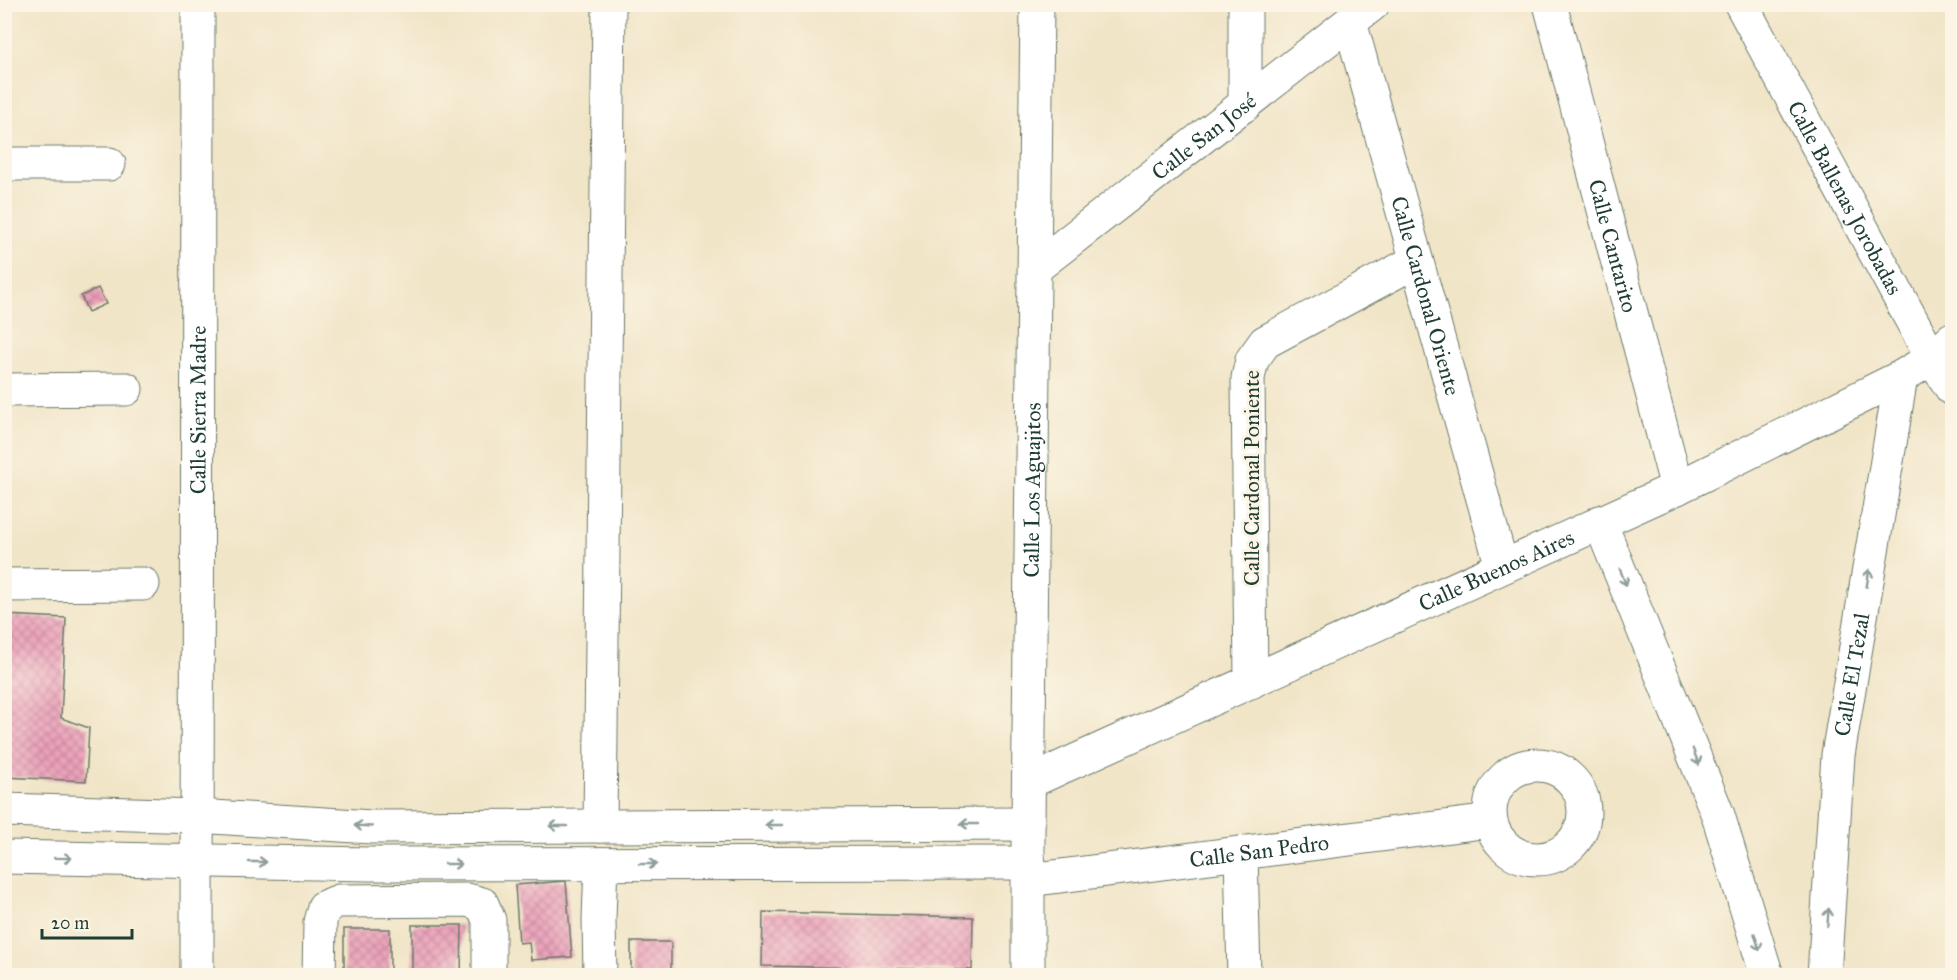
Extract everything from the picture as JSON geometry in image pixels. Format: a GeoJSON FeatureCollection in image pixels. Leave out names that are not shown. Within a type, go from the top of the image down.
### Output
{"type":"FeatureCollection","features":[{"type":"Feature","properties":{"kind":"street","name":"Calle Sierra Madre"},"geometry":{"type":"LineString","coordinates":[[197,861],[198,4]]}},
{"type":"Feature","properties":{"kind":"street"},"geometry":{"type":"LineString","coordinates":[[600,826],[609,4]]}},
{"type":"Feature","properties":{"kind":"street","name":"Calle Los Aguajitos"},"geometry":{"type":"LineString","coordinates":[[1028,975],[1037,4]]}},
{"type":"Feature","properties":{"kind":"street"},"geometry":{"type":"LineString","coordinates":[[1245,4],[1245,105]]}},
{"type":"Feature","properties":{"kind":"street","name":"Calle Cantarito"},"geometry":{"type":"LineString","coordinates":[[1550,4],[1677,488]]}},
{"type":"Feature","properties":{"kind":"street","name":"Calle Ballenas Jorobadas"},"geometry":{"type":"LineString","coordinates":[[1741,4],[1942,349],[1953,389]]}},
{"type":"Feature","properties":{"kind":"street","name":"Calle San José"},"geometry":{"type":"LineString","coordinates":[[1035,268],[1361,13]]}},
{"type":"Feature","properties":{"kind":"street","name":"Calle Cardonal Oriente"},"geometry":{"type":"LineString","coordinates":[[1361,13],[1416,261],[1503,567]]}},
{"type":"Feature","properties":{"kind":"street"},"geometry":{"type":"LineString","coordinates":[[4,164],[109,164]]}},
{"type":"Feature","properties":{"kind":"street","name":"Calle Cardonal Poniente"},"geometry":{"type":"LineString","coordinates":[[1251,682],[1248,378],[1252,360],[1265,342],[1416,261]]}},
{"type":"Feature","properties":{"kind":"street","name":"Calle Buenos Aires"},"geometry":{"type":"LineString","coordinates":[[1029,782],[1677,488],[1901,377],[1942,349]]}},
{"type":"Feature","properties":{"kind":"street","name":"Calle El Tezal"},"geometry":{"type":"LineString","coordinates":[[1824,975],[1838,755],[1901,377]]}},
{"type":"Feature","properties":{"kind":"street"},"geometry":{"type":"LineString","coordinates":[[4,390],[126,389]]}},
{"type":"Feature","properties":{"kind":"street"},"geometry":{"type":"LineString","coordinates":[[1600,522],[1718,815],[1767,975]]}},
{"type":"Feature","properties":{"kind":"street"},"geometry":{"type":"LineString","coordinates":[[4,585],[143,584]]}},
{"type":"Feature","properties":{"kind":"street"},"geometry":{"type":"LineString","coordinates":[[4,810],[197,816],[372,827],[1028,824]]}},
{"type":"Feature","properties":{"kind":"street","name":"Calle San Pedro"},"geometry":{"type":"LineString","coordinates":[[4,857],[1029,872],[1241,853],[1490,821]]}},
{"type":"Feature","properties":{"kind":"street"},"geometry":{"type":"LineString","coordinates":[[1241,853],[1244,975]]}},
{"type":"Feature","properties":{"kind":"street"},"geometry":{"type":"LineString","coordinates":[[197,861],[197,975]]}},
{"type":"Feature","properties":{"kind":"street"},"geometry":{"type":"LineString","coordinates":[[600,975],[601,864]]}},
{"type":"Feature","properties":{"kind":"street"},"geometry":{"type":"LineString","coordinates":[[319,975],[320,922],[324,907],[339,902],[467,900],[482,904],[489,920],[489,975]]}},
{"type":"Feature","properties":{"kind":"building"},"geometry":{"type":"Polygon","coordinates":[[[98,288],[106,304],[88,312],[81,296],[98,288]]]}},
{"type":"Feature","properties":{"kind":"building"},"geometry":{"type":"Polygon","coordinates":[[[4,615],[66,618],[61,718],[89,728],[86,781],[4,777],[4,615]]]}},
{"type":"Feature","properties":{"kind":"building"},"geometry":{"type":"Polygon","coordinates":[[[566,881],[572,957],[531,960],[529,942],[519,943],[515,885],[566,881]]]}},
{"type":"Feature","properties":{"kind":"building"},"geometry":{"type":"Polygon","coordinates":[[[763,912],[973,917],[972,970],[762,966],[763,912]]]}},
{"type":"Feature","properties":{"kind":"building"},"geometry":{"type":"Polygon","coordinates":[[[412,925],[462,925],[461,976],[412,976],[412,925]]]}},
{"type":"Feature","properties":{"kind":"building"},"geometry":{"type":"Polygon","coordinates":[[[344,929],[390,929],[390,976],[344,976],[344,929]]]}},
{"type":"Feature","properties":{"kind":"building"},"geometry":{"type":"Polygon","coordinates":[[[631,942],[671,942],[671,976],[631,976],[631,942]]]}}]}
